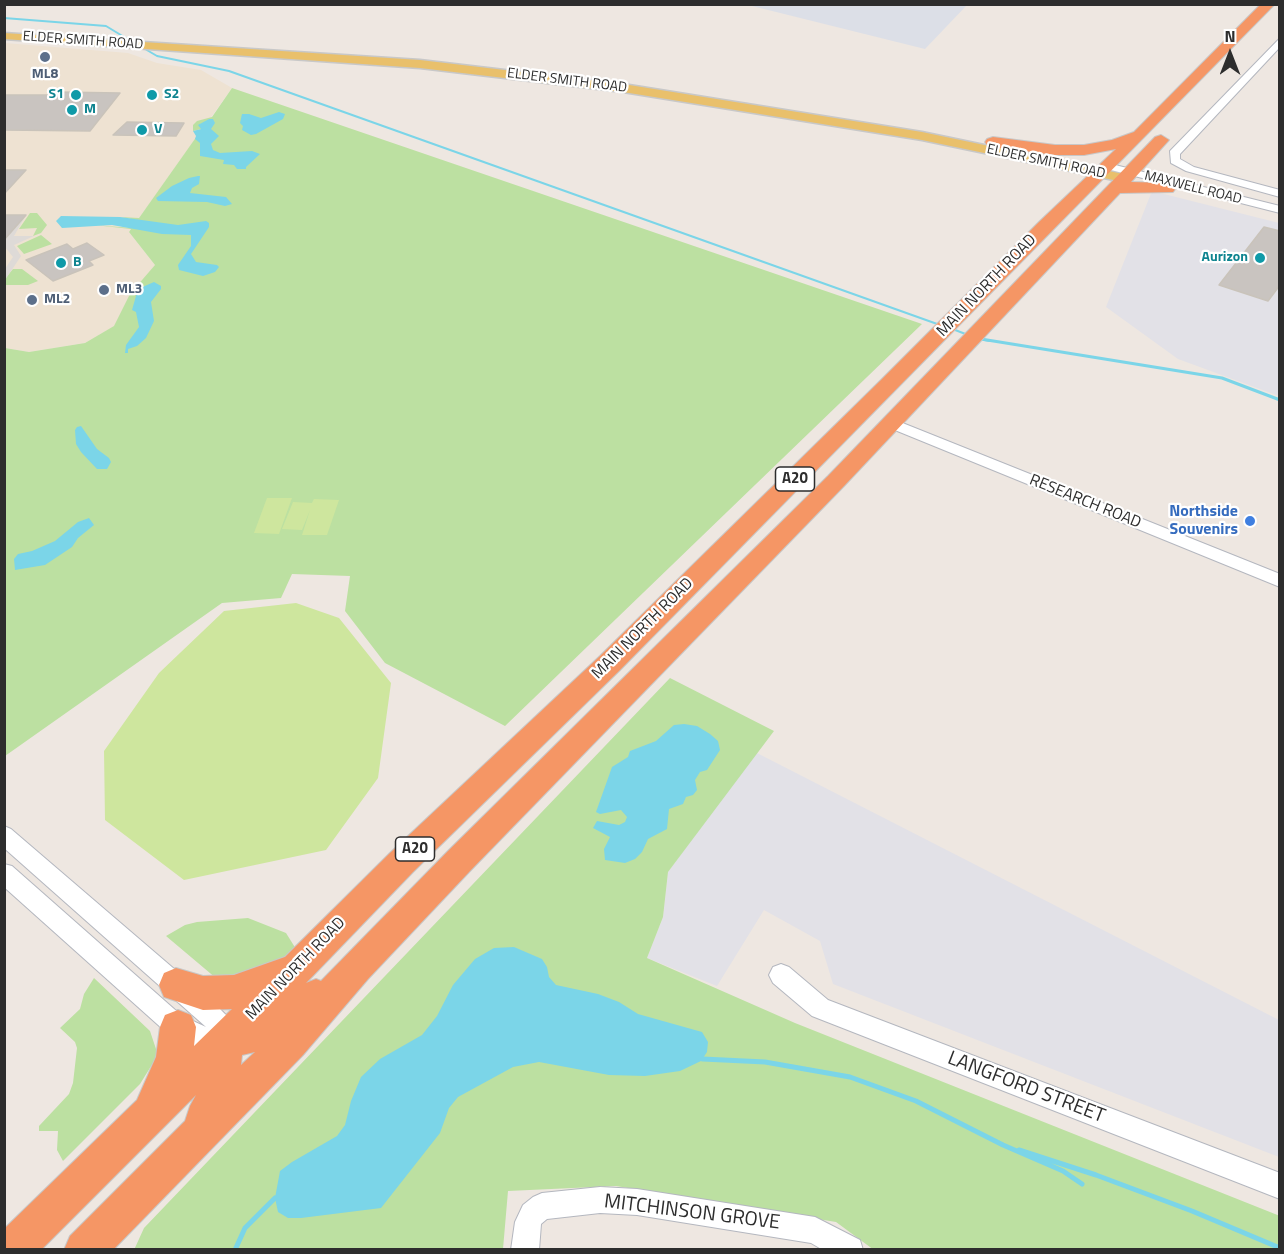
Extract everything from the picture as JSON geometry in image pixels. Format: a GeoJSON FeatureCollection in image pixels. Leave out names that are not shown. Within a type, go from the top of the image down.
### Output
{"type":"FeatureCollection","features":[{"type":"Feature","properties":{"kind":"highway","name":"MAIN NORTH ROAD"},"geometry":{"type":"LineString","coordinates":[[12,1250],[225,1041],[402,862],[610,663],[1269,4]]}},
{"type":"Feature","properties":{"kind":"highway","name":"MAIN NORTH ROAD"},"geometry":{"type":"LineString","coordinates":[[84,1250],[290,1042],[356,968],[890,423],[1171,129]]}},
{"type":"Feature","properties":{"kind":"highway"},"geometry":{"type":"LineString","coordinates":[[993,142],[1055,150],[1084,150],[1116,144],[1140,135]]}},
{"type":"Feature","properties":{"kind":"highway"},"geometry":{"type":"LineString","coordinates":[[1146,155],[1150,170],[1161,183]]}},
{"type":"Feature","properties":{"kind":"highway"},"geometry":{"type":"LineString","coordinates":[[1068,166],[1072,176],[1073,198]]}},
{"type":"Feature","properties":{"kind":"highway"},"geometry":{"type":"LineString","coordinates":[[1121,180],[1128,187],[1161,183]]}},
{"type":"Feature","properties":{"kind":"highway"},"geometry":{"type":"LineString","coordinates":[[890,385],[884,413],[890,423]]}},
{"type":"Feature","properties":{"kind":"highway"},"geometry":{"type":"LineString","coordinates":[[844,430],[873,421],[890,423]]}},
{"type":"Feature","properties":{"kind":"highway"},"geometry":{"type":"LineString","coordinates":[[176,985],[212,994],[243,991],[303,961]]}},
{"type":"Feature","properties":{"kind":"highway"},"geometry":{"type":"LineString","coordinates":[[188,1143],[210,1108],[216,1093],[225,1064],[225,1041],[250,1036],[274,1026],[356,968]]}},
{"type":"Feature","properties":{"kind":"highway"},"geometry":{"type":"LineString","coordinates":[[147,1117],[170,1070],[178,1026]]}},
{"type":"Feature","properties":{"kind":"main road","name":"ELDER SMITH ROAD"},"geometry":{"type":"LineString","coordinates":[[4,34],[407,58],[535,70],[743,96],[893,121],[993,142],[1103,170],[1121,180]]}},
{"type":"Feature","properties":{"kind":"main road","name":"ELDER SMITH ROAD"},"geometry":{"type":"LineString","coordinates":[[149,43],[409,63],[550,79],[744,106],[921,136],[1068,166],[1103,170]]}},
{"type":"Feature","properties":{"kind":"main road"},"geometry":{"type":"LineString","coordinates":[[512,74],[535,70],[550,79]]}},
{"type":"Feature","properties":{"kind":"street"},"geometry":{"type":"LineString","coordinates":[[1280,41],[1174,153],[1175,161],[1190,169],[1280,194]]}},
{"type":"Feature","properties":{"kind":"street","name":"MAXWELL ROAD"},"geometry":{"type":"LineString","coordinates":[[1121,180],[1161,183],[1210,191],[1280,216]]}},
{"type":"Feature","properties":{"kind":"street"},"geometry":{"type":"LineString","coordinates":[[1210,191],[1222,188],[1227,180]]}},
{"type":"Feature","properties":{"kind":"street","name":"MAXWELL ROAD"},"geometry":{"type":"LineString","coordinates":[[1161,183],[1253,206],[1280,210]]}},
{"type":"Feature","properties":{"kind":"street","name":"RESEARCH ROAD"},"geometry":{"type":"LineString","coordinates":[[890,423],[1280,581]]}},
{"type":"Feature","properties":{"kind":"street"},"geometry":{"type":"LineString","coordinates":[[4,835],[216,1020],[225,1041],[204,1039],[178,1026],[4,873]]}},
{"type":"Feature","properties":{"kind":"street","name":"LANGFORD STREET"},"geometry":{"type":"LineString","coordinates":[[781,975],[820,1008],[1280,1186]]}},
{"type":"Feature","properties":{"kind":"street","name":"MITCHINSON GROVE"},"geometry":{"type":"LineString","coordinates":[[525,1250],[525,1232],[532,1214],[542,1206],[551,1203],[600,1200],[637,1202],[815,1230],[850,1250]]}},
{"type":"Feature","properties":{"kind":"shaded area"},"geometry":{"type":"Polygon","coordinates":[[[754,4],[967,5],[925,49],[752,6],[754,4]]]}},
{"type":"Feature","properties":{"kind":"shaded area"},"geometry":{"type":"Polygon","coordinates":[[[5,43],[128,53],[157,63],[201,70],[232,88],[129,232],[155,265],[115,326],[85,343],[29,352],[5,348],[5,43]]]}},
{"type":"Feature","properties":{"kind":"shaded area"},"geometry":{"type":"Polygon","coordinates":[[[1152,191],[1279,223],[1279,396],[1178,359],[1106,307],[1152,191]]]}},
{"type":"Feature","properties":{"kind":"shaded area"},"geometry":{"type":"Polygon","coordinates":[[[26,215],[14,236],[34,236],[14,245],[21,256],[5,280],[5,269],[13,257],[5,247],[5,238],[26,215]]]}},
{"type":"Feature","properties":{"kind":"shaded area"},"geometry":{"type":"Polygon","coordinates":[[[755,752],[1279,1020],[1279,1157],[833,984],[820,941],[764,910],[717,986],[647,958],[663,917],[668,872],[755,752]]]}},
{"type":"Feature","properties":{"kind":"green space"},"geometry":{"type":"Polygon","coordinates":[[[232,88],[922,324],[505,726],[385,663],[345,611],[350,576],[292,574],[281,598],[222,603],[5,756],[5,348],[29,352],[85,343],[114,326],[130,294],[155,265],[129,232],[131,229],[94,225],[132,228],[137,220],[120,217],[139,218],[209,119],[201,126],[201,129],[193,131],[193,125],[197,121],[212,117],[232,88]]]}},
{"type":"Feature","properties":{"kind":"green space"},"geometry":{"type":"Polygon","coordinates":[[[30,213],[37,213],[47,225],[41,233],[33,236],[37,228],[19,229],[30,213]]]}},
{"type":"Feature","properties":{"kind":"green space"},"geometry":{"type":"Polygon","coordinates":[[[41,235],[52,244],[24,254],[17,246],[41,235]]]}},
{"type":"Feature","properties":{"kind":"green space"},"geometry":{"type":"Polygon","coordinates":[[[13,269],[22,269],[38,281],[28,285],[5,285],[4,280],[13,269]]]}},
{"type":"Feature","properties":{"kind":"green space"},"geometry":{"type":"Polygon","coordinates":[[[267,498],[292,498],[279,534],[254,533],[267,498]]]}},
{"type":"Feature","properties":{"kind":"green space"},"geometry":{"type":"Polygon","coordinates":[[[314,499],[339,500],[327,535],[302,535],[310,510],[302,530],[282,529],[293,502],[312,503],[314,499]]]}},
{"type":"Feature","properties":{"kind":"green space"},"geometry":{"type":"Polygon","coordinates":[[[296,603],[339,618],[391,683],[378,778],[326,850],[184,880],[105,820],[104,751],[159,673],[224,611],[296,603]]]}},
{"type":"Feature","properties":{"kind":"green space"},"geometry":{"type":"Polygon","coordinates":[[[670,678],[774,731],[668,872],[663,917],[647,958],[795,1023],[1280,1216],[1279,1249],[874,1250],[836,1222],[616,1186],[508,1191],[503,1249],[134,1250],[144,1228],[670,678]]]}},
{"type":"Feature","properties":{"kind":"green space"},"geometry":{"type":"Polygon","coordinates":[[[248,918],[286,933],[296,949],[269,973],[217,979],[166,936],[185,925],[197,922],[248,918]]]}},
{"type":"Feature","properties":{"kind":"green space"},"geometry":{"type":"Polygon","coordinates":[[[94,978],[150,1031],[158,1055],[140,1084],[63,1161],[57,1150],[58,1131],[39,1131],[39,1126],[69,1094],[73,1083],[77,1048],[75,1042],[60,1028],[80,1009],[84,994],[94,978]]]}},
{"type":"Feature","properties":{"kind":"water"},"geometry":{"type":"Polygon","coordinates":[[[279,112],[285,114],[283,119],[256,134],[251,135],[242,130],[243,126],[240,123],[242,114],[261,118],[279,112]]]}},
{"type":"Feature","properties":{"kind":"water"},"geometry":{"type":"Polygon","coordinates":[[[213,119],[215,123],[211,129],[219,136],[211,144],[213,150],[220,153],[252,151],[260,154],[246,169],[237,169],[234,165],[223,164],[224,160],[200,156],[200,143],[195,139],[193,131],[201,129],[198,125],[213,119]]]}},
{"type":"Feature","properties":{"kind":"water"},"geometry":{"type":"Polygon","coordinates":[[[200,176],[199,184],[192,188],[190,193],[226,197],[232,204],[225,206],[207,202],[158,201],[156,198],[172,186],[189,178],[200,176]]]}},
{"type":"Feature","properties":{"kind":"water"},"geometry":{"type":"Polygon","coordinates":[[[61,216],[120,217],[178,225],[206,221],[209,227],[191,254],[196,262],[219,267],[215,272],[203,276],[179,270],[178,265],[191,246],[191,235],[162,234],[112,225],[62,228],[56,221],[61,216]]]}},
{"type":"Feature","properties":{"kind":"water"},"geometry":{"type":"Polygon","coordinates":[[[154,282],[161,286],[161,289],[151,302],[154,321],[146,338],[125,353],[126,345],[139,327],[136,312],[132,310],[138,289],[154,282]]]}},
{"type":"Feature","properties":{"kind":"water"},"geometry":{"type":"Polygon","coordinates":[[[81,426],[97,449],[109,458],[111,462],[107,469],[97,469],[76,444],[75,430],[81,426]]]}},
{"type":"Feature","properties":{"kind":"water"},"geometry":{"type":"Polygon","coordinates":[[[89,518],[94,525],[78,538],[72,547],[45,565],[15,570],[14,559],[18,554],[32,551],[55,541],[78,522],[89,518]]]}},
{"type":"Feature","properties":{"kind":"water"},"geometry":{"type":"Polygon","coordinates":[[[674,725],[697,726],[710,734],[718,741],[720,750],[707,770],[700,772],[695,780],[697,790],[693,795],[686,797],[683,804],[669,809],[667,829],[648,839],[642,852],[635,859],[625,863],[605,860],[604,849],[610,837],[593,828],[597,821],[619,825],[625,822],[627,817],[621,810],[600,814],[596,812],[612,767],[628,757],[630,751],[656,741],[674,725]]]}},
{"type":"Feature","properties":{"kind":"water"},"geometry":{"type":"Polygon","coordinates":[[[514,947],[542,959],[549,977],[556,985],[598,994],[619,1002],[638,1014],[702,1032],[708,1042],[707,1052],[701,1061],[680,1071],[645,1076],[609,1075],[539,1062],[513,1067],[458,1097],[449,1108],[440,1133],[381,1208],[301,1218],[288,1218],[278,1212],[275,1198],[280,1171],[337,1136],[345,1125],[351,1101],[361,1077],[380,1059],[422,1035],[437,1016],[453,985],[475,959],[494,948],[514,947]]]}},
{"type":"Feature","properties":{"kind":"building"},"geometry":{"type":"Polygon","coordinates":[[[58,92],[120,93],[90,131],[4,130],[4,95],[55,95],[58,92]]]}},
{"type":"Feature","properties":{"kind":"building","name":"V"},"geometry":{"type":"Polygon","coordinates":[[[127,122],[184,123],[176,136],[113,135],[127,122]]]}},
{"type":"Feature","properties":{"kind":"building"},"geometry":{"type":"Polygon","coordinates":[[[4,170],[26,170],[4,194],[4,170]]]}},
{"type":"Feature","properties":{"kind":"building"},"geometry":{"type":"Polygon","coordinates":[[[4,215],[26,215],[4,240],[4,215]]]}},
{"type":"Feature","properties":{"kind":"building","name":"Aurizon"},"geometry":{"type":"Polygon","coordinates":[[[1264,227],[1280,231],[1280,285],[1268,301],[1219,285],[1264,227]]]}},
{"type":"Feature","properties":{"kind":"building","name":"B"},"geometry":{"type":"Polygon","coordinates":[[[87,243],[104,255],[89,261],[93,265],[53,281],[26,260],[67,244],[73,249],[87,243]]]}},
{"type":"Feature","properties":{"kind":"waterway"},"geometry":{"type":"LineString","coordinates":[[4,18],[106,26],[134,43]]}},
{"type":"Feature","properties":{"kind":"waterway"},"geometry":{"type":"LineString","coordinates":[[140,46],[157,56],[229,71],[940,325]]}},
{"type":"Feature","properties":{"kind":"waterway"},"geometry":{"type":"LineString","coordinates":[[950,328],[968,335]]}},
{"type":"Feature","properties":{"kind":"waterway"},"geometry":{"type":"LineString","coordinates":[[978,339],[990,341]]}},
{"type":"Feature","properties":{"kind":"waterway"},"geometry":{"type":"LineString","coordinates":[[981,339],[1222,378],[1280,400]]}},
{"type":"Feature","properties":{"kind":"waterway"},"geometry":{"type":"LineString","coordinates":[[703,1059],[765,1062],[850,1077],[916,1101],[1003,1145],[1063,1171],[1082,1184]]}},
{"type":"Feature","properties":{"kind":"waterway"},"geometry":{"type":"LineString","coordinates":[[1019,1150],[1096,1175],[1192,1211],[1280,1248]]}},
{"type":"Feature","properties":{"kind":"waterway"},"geometry":{"type":"LineString","coordinates":[[235,1250],[245,1228],[275,1198]]}},
{"type":"Feature","properties":{"kind":"place","name":"ML8"},"geometry":{"type":"Point","coordinates":[45,57]}},
{"type":"Feature","properties":{"kind":"place","name":"S1"},"geometry":{"type":"Point","coordinates":[76,95]}},
{"type":"Feature","properties":{"kind":"place","name":"S2"},"geometry":{"type":"Point","coordinates":[152,95]}},
{"type":"Feature","properties":{"kind":"place","name":"M"},"geometry":{"type":"Point","coordinates":[72,110]}},
{"type":"Feature","properties":{"kind":"place","name":"V"},"geometry":{"type":"Point","coordinates":[142,130]}},
{"type":"Feature","properties":{"kind":"place","name":"Aurizon"},"geometry":{"type":"Point","coordinates":[1260,258]}},
{"type":"Feature","properties":{"kind":"place","name":"B"},"geometry":{"type":"Point","coordinates":[61,263]}},
{"type":"Feature","properties":{"kind":"place","name":"ML3"},"geometry":{"type":"Point","coordinates":[104,290]}},
{"type":"Feature","properties":{"kind":"place","name":"ML2"},"geometry":{"type":"Point","coordinates":[32,300]}},
{"type":"Feature","properties":{"kind":"place","name":"Northside Souvenirs"},"geometry":{"type":"Point","coordinates":[1250,521]}}]}
